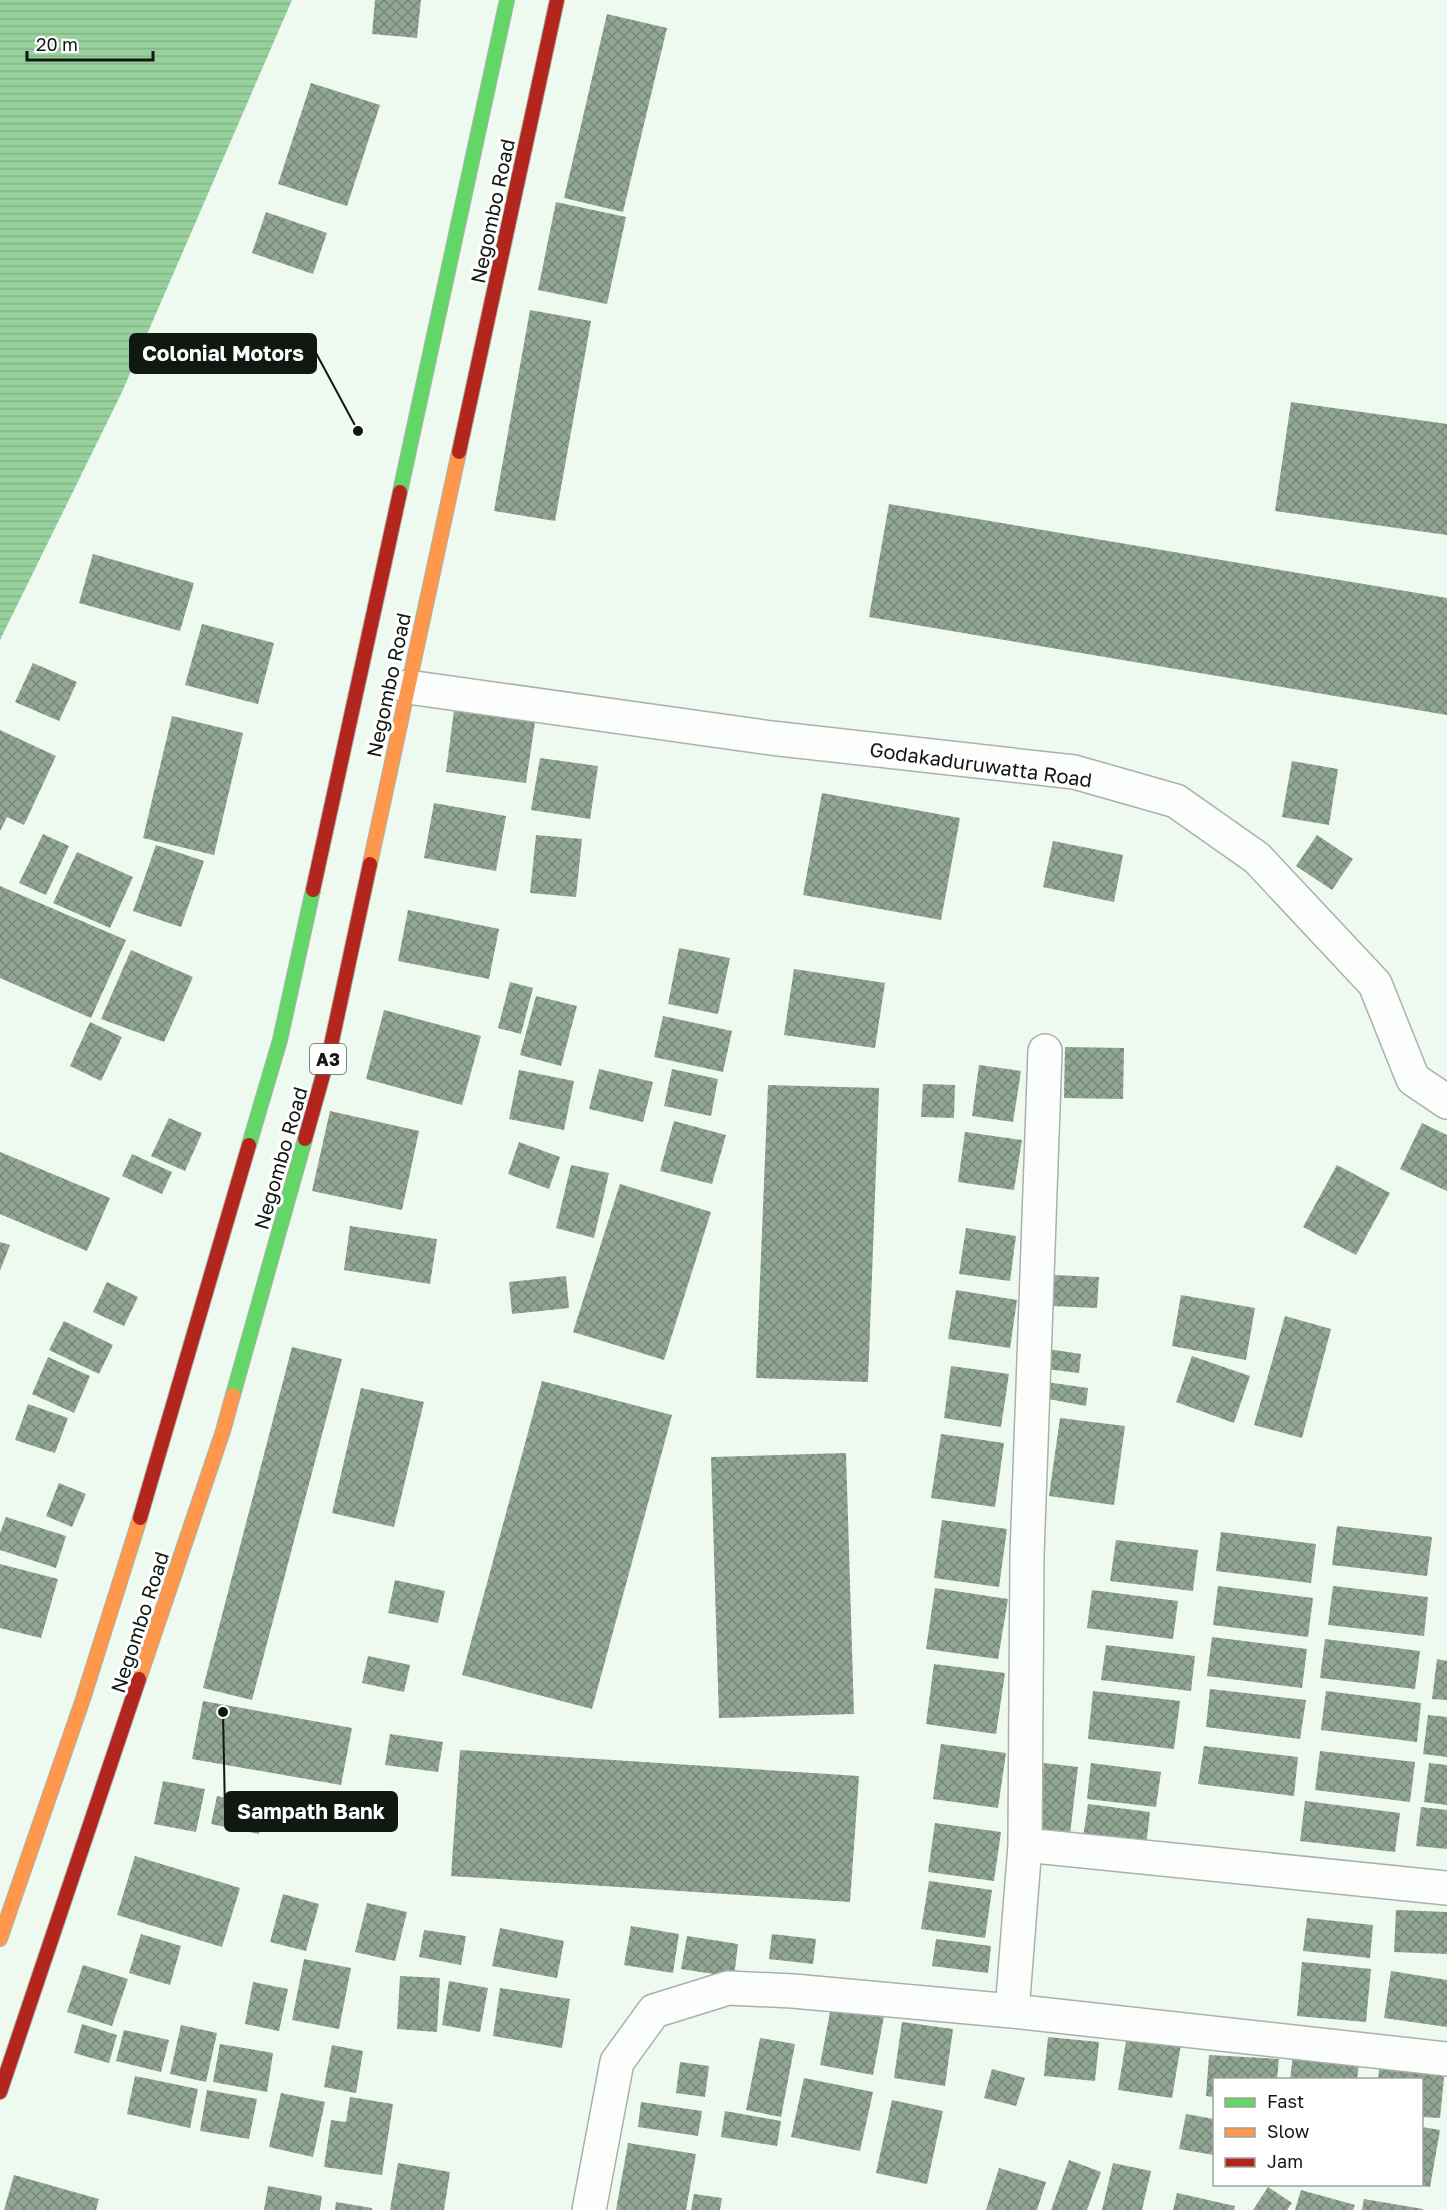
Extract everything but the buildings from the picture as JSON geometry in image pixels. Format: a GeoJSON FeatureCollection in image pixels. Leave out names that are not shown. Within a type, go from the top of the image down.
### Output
{"type":"FeatureCollection","features":[{"type":"Feature","properties":{"kind":"highway","name":"Negombo Road"},"geometry":{"type":"LineString","coordinates":[[0,1939],[83,1699],[155,1471],[280,1040],[507,0]]}},
{"type":"Feature","properties":{"kind":"highway","name":"Negombo Road"},"geometry":{"type":"LineString","coordinates":[[0,2092],[223,1431],[330,1050],[557,0]]}},
{"type":"Feature","properties":{"kind":"street","name":"Godakaduruwatta Road"},"geometry":{"type":"LineString","coordinates":[[408,687],[771,738],[1074,772],[1176,801],[1257,858],[1375,984],[1413,1078],[1447,1102]]}},
{"type":"Feature","properties":{"kind":"street"},"geometry":{"type":"LineString","coordinates":[[1012,2011],[1025,1845],[1027,1555],[1045,1051]]}},
{"type":"Feature","properties":{"kind":"street"},"geometry":{"type":"LineString","coordinates":[[1025,1845],[1447,1888]]}},
{"type":"Feature","properties":{"kind":"street"},"geometry":{"type":"LineString","coordinates":[[589,2210],[617,2062],[654,2011],[728,1988],[793,1991],[1012,2011],[1447,2059]]}},
{"type":"Feature","properties":{"kind":"shaded area"},"geometry":{"type":"Polygon","coordinates":[[[0,0],[292,0],[122,392],[0,640],[0,0]]]}},
{"type":"Feature","properties":{"kind":"traffic: fast"},"geometry":{"type":"LineString","coordinates":[[400,492],[507,0]]}},
{"type":"Feature","properties":{"kind":"traffic: fast"},"geometry":{"type":"LineString","coordinates":[[249,1145],[280,1040],[313,890]]}},
{"type":"Feature","properties":{"kind":"traffic: fast"},"geometry":{"type":"LineString","coordinates":[[233,1395],[305,1139]]}},
{"type":"Feature","properties":{"kind":"traffic: slow"},"geometry":{"type":"LineString","coordinates":[[370,864],[459,452]]}},
{"type":"Feature","properties":{"kind":"traffic: slow"},"geometry":{"type":"LineString","coordinates":[[139,1679],[223,1431],[233,1395]]}},
{"type":"Feature","properties":{"kind":"traffic: slow"},"geometry":{"type":"LineString","coordinates":[[0,1939],[83,1699],[140,1518]]}},
{"type":"Feature","properties":{"kind":"traffic: jam"},"geometry":{"type":"LineString","coordinates":[[459,452],[557,0]]}},
{"type":"Feature","properties":{"kind":"traffic: jam"},"geometry":{"type":"LineString","coordinates":[[313,890],[400,492]]}},
{"type":"Feature","properties":{"kind":"traffic: jam"},"geometry":{"type":"LineString","coordinates":[[305,1139],[330,1050],[370,864]]}},
{"type":"Feature","properties":{"kind":"traffic: jam"},"geometry":{"type":"LineString","coordinates":[[140,1518],[249,1145]]}},
{"type":"Feature","properties":{"kind":"traffic: jam"},"geometry":{"type":"LineString","coordinates":[[0,2092],[139,1679]]}},
{"type":"Feature","properties":{"kind":"place","name":"Colonial Motors"},"geometry":{"type":"Point","coordinates":[358,431]}},
{"type":"Feature","properties":{"kind":"place","name":"Sampath Bank"},"geometry":{"type":"Point","coordinates":[223,1712]}}]}
